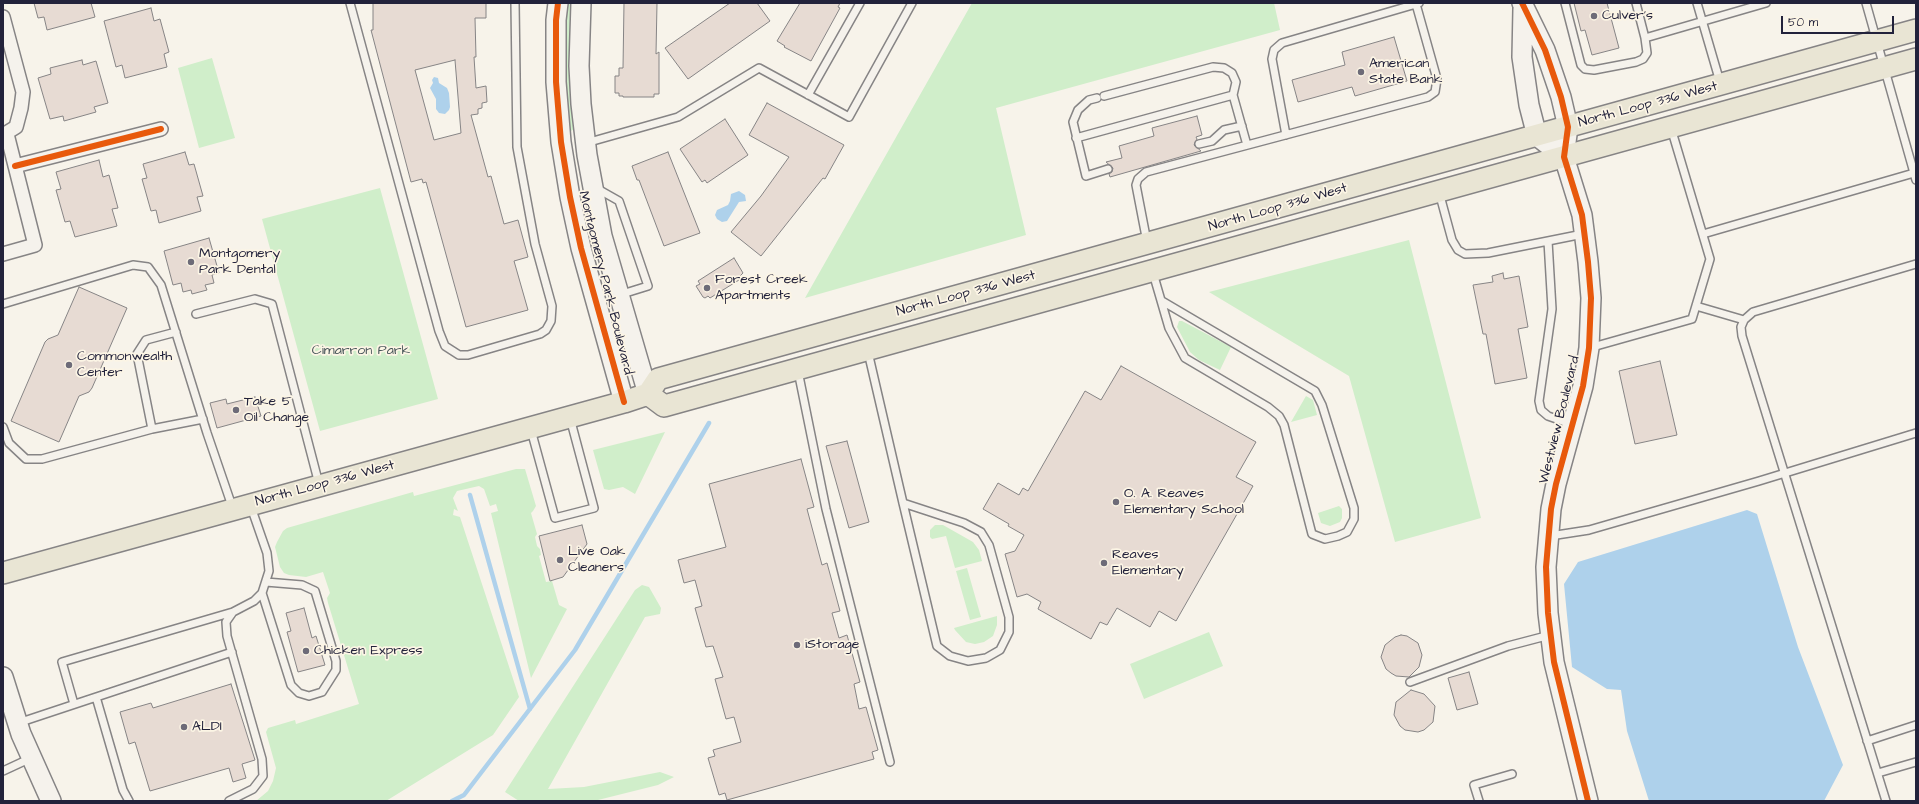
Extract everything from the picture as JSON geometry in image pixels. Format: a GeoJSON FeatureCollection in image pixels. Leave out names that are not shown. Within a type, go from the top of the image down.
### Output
{"type":"FeatureCollection","features":[{"type":"Feature","properties":{"kind":"main road","name":"North Loop 336 West"},"geometry":{"type":"LineString","coordinates":[[3,573],[624,402],[648,394],[658,379],[1916,30]]}},
{"type":"Feature","properties":{"kind":"main road","name":"North Loop 336 West"},"geometry":{"type":"LineString","coordinates":[[648,394],[664,406],[1916,59]]}},
{"type":"Feature","properties":{"kind":"main road"},"geometry":{"type":"LineString","coordinates":[[1148,244],[1152,271]]}},
{"type":"Feature","properties":{"kind":"street","name":"Montgomery Park Boulevard"},"geometry":{"type":"LineString","coordinates":[[558,3],[556,20],[556,82],[561,142],[570,197],[581,248],[624,402]]}},
{"type":"Feature","properties":{"kind":"street","name":"Montgomery Park Boulevard"},"geometry":{"type":"LineString","coordinates":[[581,3],[579,66],[581,104],[585,144],[592,185],[602,236],[648,394]]}},
{"type":"Feature","properties":{"kind":"street","name":"Westview Boulevard"},"geometry":{"type":"LineString","coordinates":[[1522,4],[1545,50],[1562,97],[1568,127],[1564,157],[1582,216],[1591,298],[1589,348],[1583,386],[1556,484],[1548,537],[1546,567],[1548,613],[1554,662],[1588,801]]}},
{"type":"Feature","properties":{"kind":"street","name":"Westview Boulevard"},"geometry":{"type":"LineString","coordinates":[[1522,4],[1522,57],[1529,105],[1537,136]]}},
{"type":"Feature","properties":{"kind":"street"},"geometry":{"type":"LineString","coordinates":[[3,17],[23,92],[16,127],[5,134],[15,166],[35,245],[3,254]]}},
{"type":"Feature","properties":{"kind":"street"},"geometry":{"type":"LineString","coordinates":[[15,166],[160,129]]}},
{"type":"Feature","properties":{"kind":"street"},"geometry":{"type":"LineString","coordinates":[[1537,136],[1564,157]]}},
{"type":"Feature","properties":{"kind":"street"},"geometry":{"type":"LineString","coordinates":[[4,682],[18,724],[51,801]]}},
{"type":"Feature","properties":{"kind":"lane"},"geometry":{"type":"LineString","coordinates":[[350,3],[439,331],[445,346],[460,355],[468,355],[540,334],[546,330],[552,321],[552,306],[535,244],[517,147],[515,3]]}},
{"type":"Feature","properties":{"kind":"lane"},"geometry":{"type":"LineString","coordinates":[[808,95],[860,3]]}},
{"type":"Feature","properties":{"kind":"lane"},"geometry":{"type":"LineString","coordinates":[[585,144],[678,117],[759,68],[849,117],[912,3]]}},
{"type":"Feature","properties":{"kind":"lane"},"geometry":{"type":"LineString","coordinates":[[1148,244],[1136,191],[1138,179],[1146,172],[1286,135],[1428,97],[1435,92],[1437,80],[1418,3],[1282,43],[1274,50],[1272,59],[1286,135]]}},
{"type":"Feature","properties":{"kind":"lane"},"geometry":{"type":"LineString","coordinates":[[1565,3],[1581,65],[1586,69],[1594,70],[1636,62],[1643,59],[1646,53],[1645,38],[1636,3]]}},
{"type":"Feature","properties":{"kind":"lane"},"geometry":{"type":"LineString","coordinates":[[1697,3],[1721,84]]}},
{"type":"Feature","properties":{"kind":"lane"},"geometry":{"type":"LineString","coordinates":[[1645,38],[1702,22],[1740,7],[1766,3]]}},
{"type":"Feature","properties":{"kind":"lane"},"geometry":{"type":"LineString","coordinates":[[1703,234],[1915,176],[1914,163],[1876,42],[1866,3]]}},
{"type":"Feature","properties":{"kind":"lane"},"geometry":{"type":"LineString","coordinates":[[1104,96],[1213,67],[1224,68],[1232,73],[1236,82],[1233,95],[1247,145]]}},
{"type":"Feature","properties":{"kind":"lane"},"geometry":{"type":"LineString","coordinates":[[1076,138],[1233,95]]}},
{"type":"Feature","properties":{"kind":"lane"},"geometry":{"type":"LineString","coordinates":[[1097,98],[1089,100],[1078,110],[1073,122],[1086,176],[1108,169]]}},
{"type":"Feature","properties":{"kind":"lane"},"geometry":{"type":"LineString","coordinates":[[1199,144],[1212,140],[1224,130],[1242,126]]}},
{"type":"Feature","properties":{"kind":"lane"},"geometry":{"type":"LineString","coordinates":[[1589,348],[1692,319],[1710,259],[1671,127]]}},
{"type":"Feature","properties":{"kind":"lane"},"geometry":{"type":"LineString","coordinates":[[592,185],[619,201],[648,286],[619,295]]}},
{"type":"Feature","properties":{"kind":"lane"},"geometry":{"type":"LineString","coordinates":[[1438,192],[1452,240],[1458,250],[1465,254],[1488,253],[1584,234]]}},
{"type":"Feature","properties":{"kind":"lane"},"geometry":{"type":"LineString","coordinates":[[1548,241],[1552,309],[1539,401],[1541,410],[1548,416],[1573,425]]}},
{"type":"Feature","properties":{"kind":"lane"},"geometry":{"type":"LineString","coordinates":[[1886,801],[1742,336],[1741,327],[1744,320],[1753,312],[1916,264]]}},
{"type":"Feature","properties":{"kind":"lane"},"geometry":{"type":"LineString","coordinates":[[3,304],[133,265],[148,268],[161,285],[203,419],[242,508],[267,553],[269,571],[262,593],[254,600],[233,612],[62,662],[74,704]]}},
{"type":"Feature","properties":{"kind":"lane"},"geometry":{"type":"LineString","coordinates":[[1152,271],[1169,328],[1185,358],[1268,407],[1279,416],[1284,425],[1312,534],[1325,540],[1347,532],[1354,519],[1354,508],[1322,405],[1315,391],[1162,301]]}},
{"type":"Feature","properties":{"kind":"lane"},"geometry":{"type":"LineString","coordinates":[[196,314],[255,299],[272,304],[319,486]]}},
{"type":"Feature","properties":{"kind":"lane"},"geometry":{"type":"LineString","coordinates":[[1696,306],[1744,320]]}},
{"type":"Feature","properties":{"kind":"lane"},"geometry":{"type":"LineString","coordinates":[[152,429],[137,354],[146,340],[176,332]]}},
{"type":"Feature","properties":{"kind":"lane"},"geometry":{"type":"LineString","coordinates":[[868,349],[903,503],[937,646],[950,656],[968,661],[986,658],[1000,650],[1009,632],[1009,617],[989,545],[981,532],[964,523],[903,503]]}},
{"type":"Feature","properties":{"kind":"lane"},"geometry":{"type":"LineString","coordinates":[[797,369],[826,509],[890,762]]}},
{"type":"Feature","properties":{"kind":"lane"},"geometry":{"type":"LineString","coordinates":[[530,428],[555,518],[594,508],[570,417]]}},
{"type":"Feature","properties":{"kind":"lane"},"geometry":{"type":"LineString","coordinates":[[3,427],[9,443],[26,458],[42,458],[152,429],[203,419]]}},
{"type":"Feature","properties":{"kind":"lane"},"geometry":{"type":"LineString","coordinates":[[1548,537],[1589,530],[1916,433]]}},
{"type":"Feature","properties":{"kind":"lane"},"geometry":{"type":"LineString","coordinates":[[262,593],[291,684],[299,693],[309,696],[322,692],[336,670],[336,661],[315,591],[302,585],[266,582]]}},
{"type":"Feature","properties":{"kind":"lane"},"geometry":{"type":"LineString","coordinates":[[229,801],[253,789],[263,776],[262,759],[232,652],[226,622],[233,612]]}},
{"type":"Feature","properties":{"kind":"lane"},"geometry":{"type":"LineString","coordinates":[[1410,682],[1508,646],[1551,635]]}},
{"type":"Feature","properties":{"kind":"lane"},"geometry":{"type":"LineString","coordinates":[[18,724],[232,652]]}},
{"type":"Feature","properties":{"kind":"lane"},"geometry":{"type":"LineString","coordinates":[[96,697],[124,790],[129,801]]}},
{"type":"Feature","properties":{"kind":"lane"},"geometry":{"type":"LineString","coordinates":[[1867,741],[1916,725]]}},
{"type":"Feature","properties":{"kind":"lane"},"geometry":{"type":"LineString","coordinates":[[3,771],[32,758]]}},
{"type":"Feature","properties":{"kind":"lane"},"geometry":{"type":"LineString","coordinates":[[1878,774],[1916,762]]}},
{"type":"Feature","properties":{"kind":"lane"},"geometry":{"type":"LineString","coordinates":[[1479,801],[1474,784],[1512,774]]}},
{"type":"Feature","properties":{"kind":"green space"},"geometry":{"type":"Polygon","coordinates":[[[566,3],[576,3],[573,110],[574,129],[571,131],[568,127],[564,56],[566,3]]]}},
{"type":"Feature","properties":{"kind":"green space"},"geometry":{"type":"Polygon","coordinates":[[[972,3],[1274,3],[1280,30],[996,108],[1026,235],[805,298],[972,3]]]}},
{"type":"Feature","properties":{"kind":"green space"},"geometry":{"type":"Polygon","coordinates":[[[212,58],[235,138],[199,148],[178,68],[212,58]]]}},
{"type":"Feature","properties":{"kind":"green space","name":"Cimarron Park"},"geometry":{"type":"Polygon","coordinates":[[[380,188],[438,399],[320,431],[262,219],[380,188]]]}},
{"type":"Feature","properties":{"kind":"green space"},"geometry":{"type":"Polygon","coordinates":[[[1409,240],[1481,518],[1395,542],[1349,376],[1209,292],[1409,240]]]}},
{"type":"Feature","properties":{"kind":"green space"},"geometry":{"type":"Polygon","coordinates":[[[1179,321],[1182,321],[1231,347],[1220,370],[1199,360],[1190,352],[1177,327],[1179,321]]]}},
{"type":"Feature","properties":{"kind":"green space"},"geometry":{"type":"Polygon","coordinates":[[[1306,396],[1313,400],[1317,415],[1291,422],[1306,396]]]}},
{"type":"Feature","properties":{"kind":"green space"},"geometry":{"type":"Polygon","coordinates":[[[665,432],[635,494],[623,487],[609,490],[604,489],[593,450],[665,432]]]}},
{"type":"Feature","properties":{"kind":"green space"},"geometry":{"type":"Polygon","coordinates":[[[516,469],[525,469],[536,506],[531,513],[537,534],[535,537],[537,546],[540,549],[541,555],[539,556],[546,582],[552,581],[559,605],[567,609],[531,678],[491,513],[498,511],[496,504],[490,506],[484,489],[479,486],[457,491],[453,498],[458,511],[454,509],[453,515],[460,517],[519,697],[493,735],[386,801],[256,801],[268,791],[273,781],[276,768],[266,732],[268,728],[295,720],[296,724],[359,704],[328,603],[327,598],[330,593],[323,572],[306,577],[284,573],[280,567],[275,547],[283,531],[287,528],[413,492],[414,496],[516,469]]]}},
{"type":"Feature","properties":{"kind":"green space"},"geometry":{"type":"Polygon","coordinates":[[[1339,506],[1342,509],[1342,518],[1340,522],[1330,526],[1321,523],[1318,513],[1339,506]]]}},
{"type":"Feature","properties":{"kind":"green space"},"geometry":{"type":"Polygon","coordinates":[[[935,525],[943,525],[973,542],[979,550],[982,561],[955,568],[946,536],[932,539],[930,537],[930,530],[935,525]]]}},
{"type":"Feature","properties":{"kind":"green space"},"geometry":{"type":"Polygon","coordinates":[[[967,568],[981,617],[970,620],[956,571],[967,568]]]}},
{"type":"Feature","properties":{"kind":"green space"},"geometry":{"type":"Polygon","coordinates":[[[642,585],[649,587],[661,608],[660,614],[645,617],[548,789],[584,787],[660,772],[674,777],[658,785],[594,801],[519,801],[505,792],[635,590],[642,585]]]}},
{"type":"Feature","properties":{"kind":"green space"},"geometry":{"type":"Polygon","coordinates":[[[997,616],[997,625],[993,636],[984,642],[975,644],[966,642],[954,628],[997,616]]]}},
{"type":"Feature","properties":{"kind":"green space"},"geometry":{"type":"Polygon","coordinates":[[[1209,632],[1223,666],[1144,699],[1130,664],[1209,632]]]}},
{"type":"Feature","properties":{"kind":"water"},"geometry":{"type":"Polygon","coordinates":[[[434,77],[438,78],[439,83],[447,88],[449,93],[450,107],[445,114],[439,113],[436,109],[436,99],[430,88],[434,77]]]}},
{"type":"Feature","properties":{"kind":"water"},"geometry":{"type":"Polygon","coordinates":[[[739,191],[745,195],[746,201],[739,202],[727,221],[722,222],[717,219],[715,215],[717,210],[728,205],[731,194],[739,191]]]}},
{"type":"Feature","properties":{"kind":"water"},"geometry":{"type":"Polygon","coordinates":[[[1747,510],[1757,514],[1798,647],[1843,765],[1824,801],[1649,801],[1627,731],[1621,690],[1607,689],[1572,667],[1564,584],[1578,562],[1747,510]]]}},
{"type":"Feature","properties":{"kind":"building"},"geometry":{"type":"Polygon","coordinates":[[[34,3],[91,3],[95,17],[47,30],[44,17],[38,18],[34,3]]]}},
{"type":"Feature","properties":{"kind":"building"},"geometry":{"type":"Polygon","coordinates":[[[373,3],[486,3],[486,18],[475,18],[476,57],[474,57],[476,88],[486,86],[487,102],[482,103],[482,108],[478,109],[478,114],[471,115],[488,177],[491,176],[504,224],[518,220],[528,257],[514,261],[528,310],[466,327],[426,182],[423,183],[422,179],[411,182],[371,30],[373,30],[373,3]],[[455,60],[415,70],[434,140],[461,133],[455,60]]]}},
{"type":"Feature","properties":{"kind":"building"},"geometry":{"type":"Polygon","coordinates":[[[624,3],[657,3],[656,54],[659,52],[659,94],[654,94],[654,97],[623,97],[619,96],[619,93],[615,93],[615,76],[619,76],[619,68],[623,68],[624,3]]]}},
{"type":"Feature","properties":{"kind":"building"},"geometry":{"type":"Polygon","coordinates":[[[730,3],[757,3],[770,21],[688,79],[665,48],[730,3]]]}},
{"type":"Feature","properties":{"kind":"building"},"geometry":{"type":"Polygon","coordinates":[[[800,3],[840,3],[838,7],[840,8],[811,61],[784,47],[785,46],[777,41],[800,3]]]}},
{"type":"Feature","properties":{"kind":"building","name":"Culver's"},"geometry":{"type":"Polygon","coordinates":[[[1574,3],[1607,3],[1619,48],[1592,55],[1585,30],[1581,31],[1574,3]]]}},
{"type":"Feature","properties":{"kind":"building"},"geometry":{"type":"Polygon","coordinates":[[[151,8],[154,21],[160,19],[169,52],[164,54],[167,67],[125,78],[122,65],[116,67],[104,21],[151,8]]]}},
{"type":"Feature","properties":{"kind":"building","name":"American State Bank"},"geometry":{"type":"Polygon","coordinates":[[[1394,37],[1407,81],[1355,96],[1352,87],[1298,102],[1292,80],[1345,65],[1342,52],[1394,37]]]}},
{"type":"Feature","properties":{"kind":"building"},"geometry":{"type":"Polygon","coordinates":[[[82,60],[83,65],[96,61],[108,103],[94,107],[96,112],[64,121],[63,116],[50,119],[38,78],[51,74],[50,68],[82,60]]]}},
{"type":"Feature","properties":{"kind":"building"},"geometry":{"type":"Polygon","coordinates":[[[767,103],[844,145],[825,179],[823,178],[761,256],[731,232],[761,196],[789,157],[749,135],[767,103]]]}},
{"type":"Feature","properties":{"kind":"building"},"geometry":{"type":"Polygon","coordinates":[[[1197,116],[1202,135],[1196,137],[1197,139],[1194,145],[1201,151],[1110,177],[1109,174],[1112,172],[1113,168],[1106,162],[1122,158],[1119,146],[1154,136],[1152,128],[1197,116]]]}},
{"type":"Feature","properties":{"kind":"building"},"geometry":{"type":"Polygon","coordinates":[[[725,119],[748,155],[707,183],[705,180],[702,182],[680,149],[725,119]]]}},
{"type":"Feature","properties":{"kind":"building"},"geometry":{"type":"Polygon","coordinates":[[[185,152],[189,165],[194,164],[203,196],[197,197],[201,211],[159,223],[156,210],[151,211],[142,179],[147,178],[143,164],[185,152]]]}},
{"type":"Feature","properties":{"kind":"building"},"geometry":{"type":"Polygon","coordinates":[[[668,152],[700,233],[664,246],[639,180],[637,180],[632,166],[668,152]]]}},
{"type":"Feature","properties":{"kind":"building"},"geometry":{"type":"Polygon","coordinates":[[[99,160],[103,177],[109,175],[118,208],[112,209],[117,226],[75,237],[70,221],[65,222],[56,190],[61,189],[56,172],[99,160]]]}},
{"type":"Feature","properties":{"kind":"building","name":"Montgomery Park Dental"},"geometry":{"type":"Polygon","coordinates":[[[209,238],[219,273],[212,275],[214,283],[205,285],[207,290],[192,294],[191,290],[183,292],[181,283],[173,285],[164,251],[209,238]]]}},
{"type":"Feature","properties":{"kind":"building"},"geometry":{"type":"Polygon","coordinates":[[[734,258],[743,273],[738,278],[739,280],[710,298],[708,296],[705,298],[703,297],[696,286],[700,284],[698,281],[734,258]]]}},
{"type":"Feature","properties":{"kind":"building"},"geometry":{"type":"Polygon","coordinates":[[[1503,273],[1504,279],[1519,276],[1528,327],[1518,329],[1527,378],[1495,384],[1486,334],[1483,334],[1473,285],[1493,282],[1492,276],[1503,273]]]}},
{"type":"Feature","properties":{"kind":"building","name":"Commonwealth Center"},"geometry":{"type":"Polygon","coordinates":[[[79,287],[127,308],[92,388],[89,392],[79,396],[59,442],[11,421],[45,342],[48,339],[58,335],[79,287]]]}},
{"type":"Feature","properties":{"kind":"building"},"geometry":{"type":"Polygon","coordinates":[[[1660,361],[1677,435],[1635,444],[1619,371],[1660,361]]]}},
{"type":"Feature","properties":{"kind":"building","name":"O. A. Reaves Elementary School"},"geometry":{"type":"Polygon","coordinates":[[[1121,366],[1256,442],[1236,477],[1253,486],[1176,621],[1159,611],[1150,627],[1117,608],[1107,625],[1100,622],[1091,639],[1038,609],[1041,602],[1027,594],[1017,597],[1005,554],[1015,551],[1024,535],[1008,526],[1009,524],[983,509],[998,483],[1019,495],[1023,488],[1028,491],[1085,391],[1101,400],[1121,366]]]}},
{"type":"Feature","properties":{"kind":"building","name":"Take 5 Oil Change"},"geometry":{"type":"Polygon","coordinates":[[[255,397],[261,416],[217,428],[210,403],[226,399],[227,404],[255,397]]]}},
{"type":"Feature","properties":{"kind":"building"},"geometry":{"type":"Polygon","coordinates":[[[847,441],[869,522],[849,528],[826,446],[847,441]]]}},
{"type":"Feature","properties":{"kind":"building"},"geometry":{"type":"Polygon","coordinates":[[[801,459],[814,507],[807,509],[822,565],[827,563],[840,611],[832,613],[839,638],[847,635],[860,682],[854,684],[859,709],[866,707],[878,750],[872,752],[874,759],[727,800],[725,793],[719,795],[708,758],[715,756],[713,750],[741,742],[734,717],[726,719],[715,679],[723,677],[713,646],[706,647],[695,608],[702,606],[695,580],[684,583],[678,560],[726,547],[709,484],[801,459]]]}},
{"type":"Feature","properties":{"kind":"building","name":"Live Oak Cleaners"},"geometry":{"type":"Polygon","coordinates":[[[582,525],[587,544],[563,577],[550,581],[539,536],[582,525]]]}},
{"type":"Feature","properties":{"kind":"building","name":"Chicken Express"},"geometry":{"type":"Polygon","coordinates":[[[304,608],[312,638],[316,636],[325,665],[298,672],[287,632],[291,631],[286,613],[304,608]]]}},
{"type":"Feature","properties":{"kind":"building"},"geometry":{"type":"Polygon","coordinates":[[[1401,635],[1407,636],[1418,643],[1422,655],[1419,667],[1409,677],[1396,676],[1391,673],[1386,669],[1381,657],[1385,645],[1395,637],[1401,635]]]}},
{"type":"Feature","properties":{"kind":"building"},"geometry":{"type":"Polygon","coordinates":[[[1469,672],[1478,704],[1457,710],[1448,678],[1469,672]]]}},
{"type":"Feature","properties":{"kind":"building","name":"ALDI"},"geometry":{"type":"Polygon","coordinates":[[[231,684],[255,760],[242,764],[246,778],[233,782],[229,768],[150,791],[135,742],[129,744],[120,712],[151,703],[153,708],[231,684]]]}},
{"type":"Feature","properties":{"kind":"building"},"geometry":{"type":"Polygon","coordinates":[[[1411,690],[1424,694],[1435,706],[1433,722],[1424,730],[1418,732],[1405,730],[1400,726],[1394,715],[1396,702],[1411,690]]]}},
{"type":"Feature","properties":{"kind":"waterway"},"geometry":{"type":"LineString","coordinates":[[452,801],[464,795],[575,650],[709,423]]}},
{"type":"Feature","properties":{"kind":"waterway"},"geometry":{"type":"LineString","coordinates":[[470,495],[530,709]]}},
{"type":"Feature","properties":{"kind":"cycle path"},"geometry":{"type":"LineString","coordinates":[[558,3],[556,20],[556,82],[561,142],[570,197],[581,248],[624,402]]}},
{"type":"Feature","properties":{"kind":"cycle path"},"geometry":{"type":"LineString","coordinates":[[1522,3],[1545,50],[1561,97],[1568,127],[1564,157],[1582,215],[1591,298],[1589,348],[1583,386],[1556,484],[1551,509],[1546,567],[1548,613],[1554,662],[1588,801]]}},
{"type":"Feature","properties":{"kind":"cycle path"},"geometry":{"type":"LineString","coordinates":[[15,166],[161,129]]}},
{"type":"Feature","properties":{"kind":"place","name":"Culver's"},"geometry":{"type":"Point","coordinates":[1594,16]}},
{"type":"Feature","properties":{"kind":"place","name":"American State Bank"},"geometry":{"type":"Point","coordinates":[1361,72]}},
{"type":"Feature","properties":{"kind":"place","name":"Montgomery Park Dental"},"geometry":{"type":"Point","coordinates":[191,262]}},
{"type":"Feature","properties":{"kind":"place","name":"Forest Creek Apartments"},"geometry":{"type":"Point","coordinates":[707,288]}},
{"type":"Feature","properties":{"kind":"place","name":"Commonwealth Center"},"geometry":{"type":"Point","coordinates":[69,365]}},
{"type":"Feature","properties":{"kind":"place","name":"Take 5 Oil Change"},"geometry":{"type":"Point","coordinates":[236,410]}},
{"type":"Feature","properties":{"kind":"place","name":"O. A. Reaves Elementary School"},"geometry":{"type":"Point","coordinates":[1116,502]}},
{"type":"Feature","properties":{"kind":"place","name":"Live Oak Cleaners"},"geometry":{"type":"Point","coordinates":[560,560]}},
{"type":"Feature","properties":{"kind":"place","name":"Reaves Elementary"},"geometry":{"type":"Point","coordinates":[1104,563]}},
{"type":"Feature","properties":{"kind":"place","name":"iStorage"},"geometry":{"type":"Point","coordinates":[797,645]}},
{"type":"Feature","properties":{"kind":"place","name":"Chicken Express"},"geometry":{"type":"Point","coordinates":[306,651]}},
{"type":"Feature","properties":{"kind":"place","name":"ALDI"},"geometry":{"type":"Point","coordinates":[184,727]}}]}
